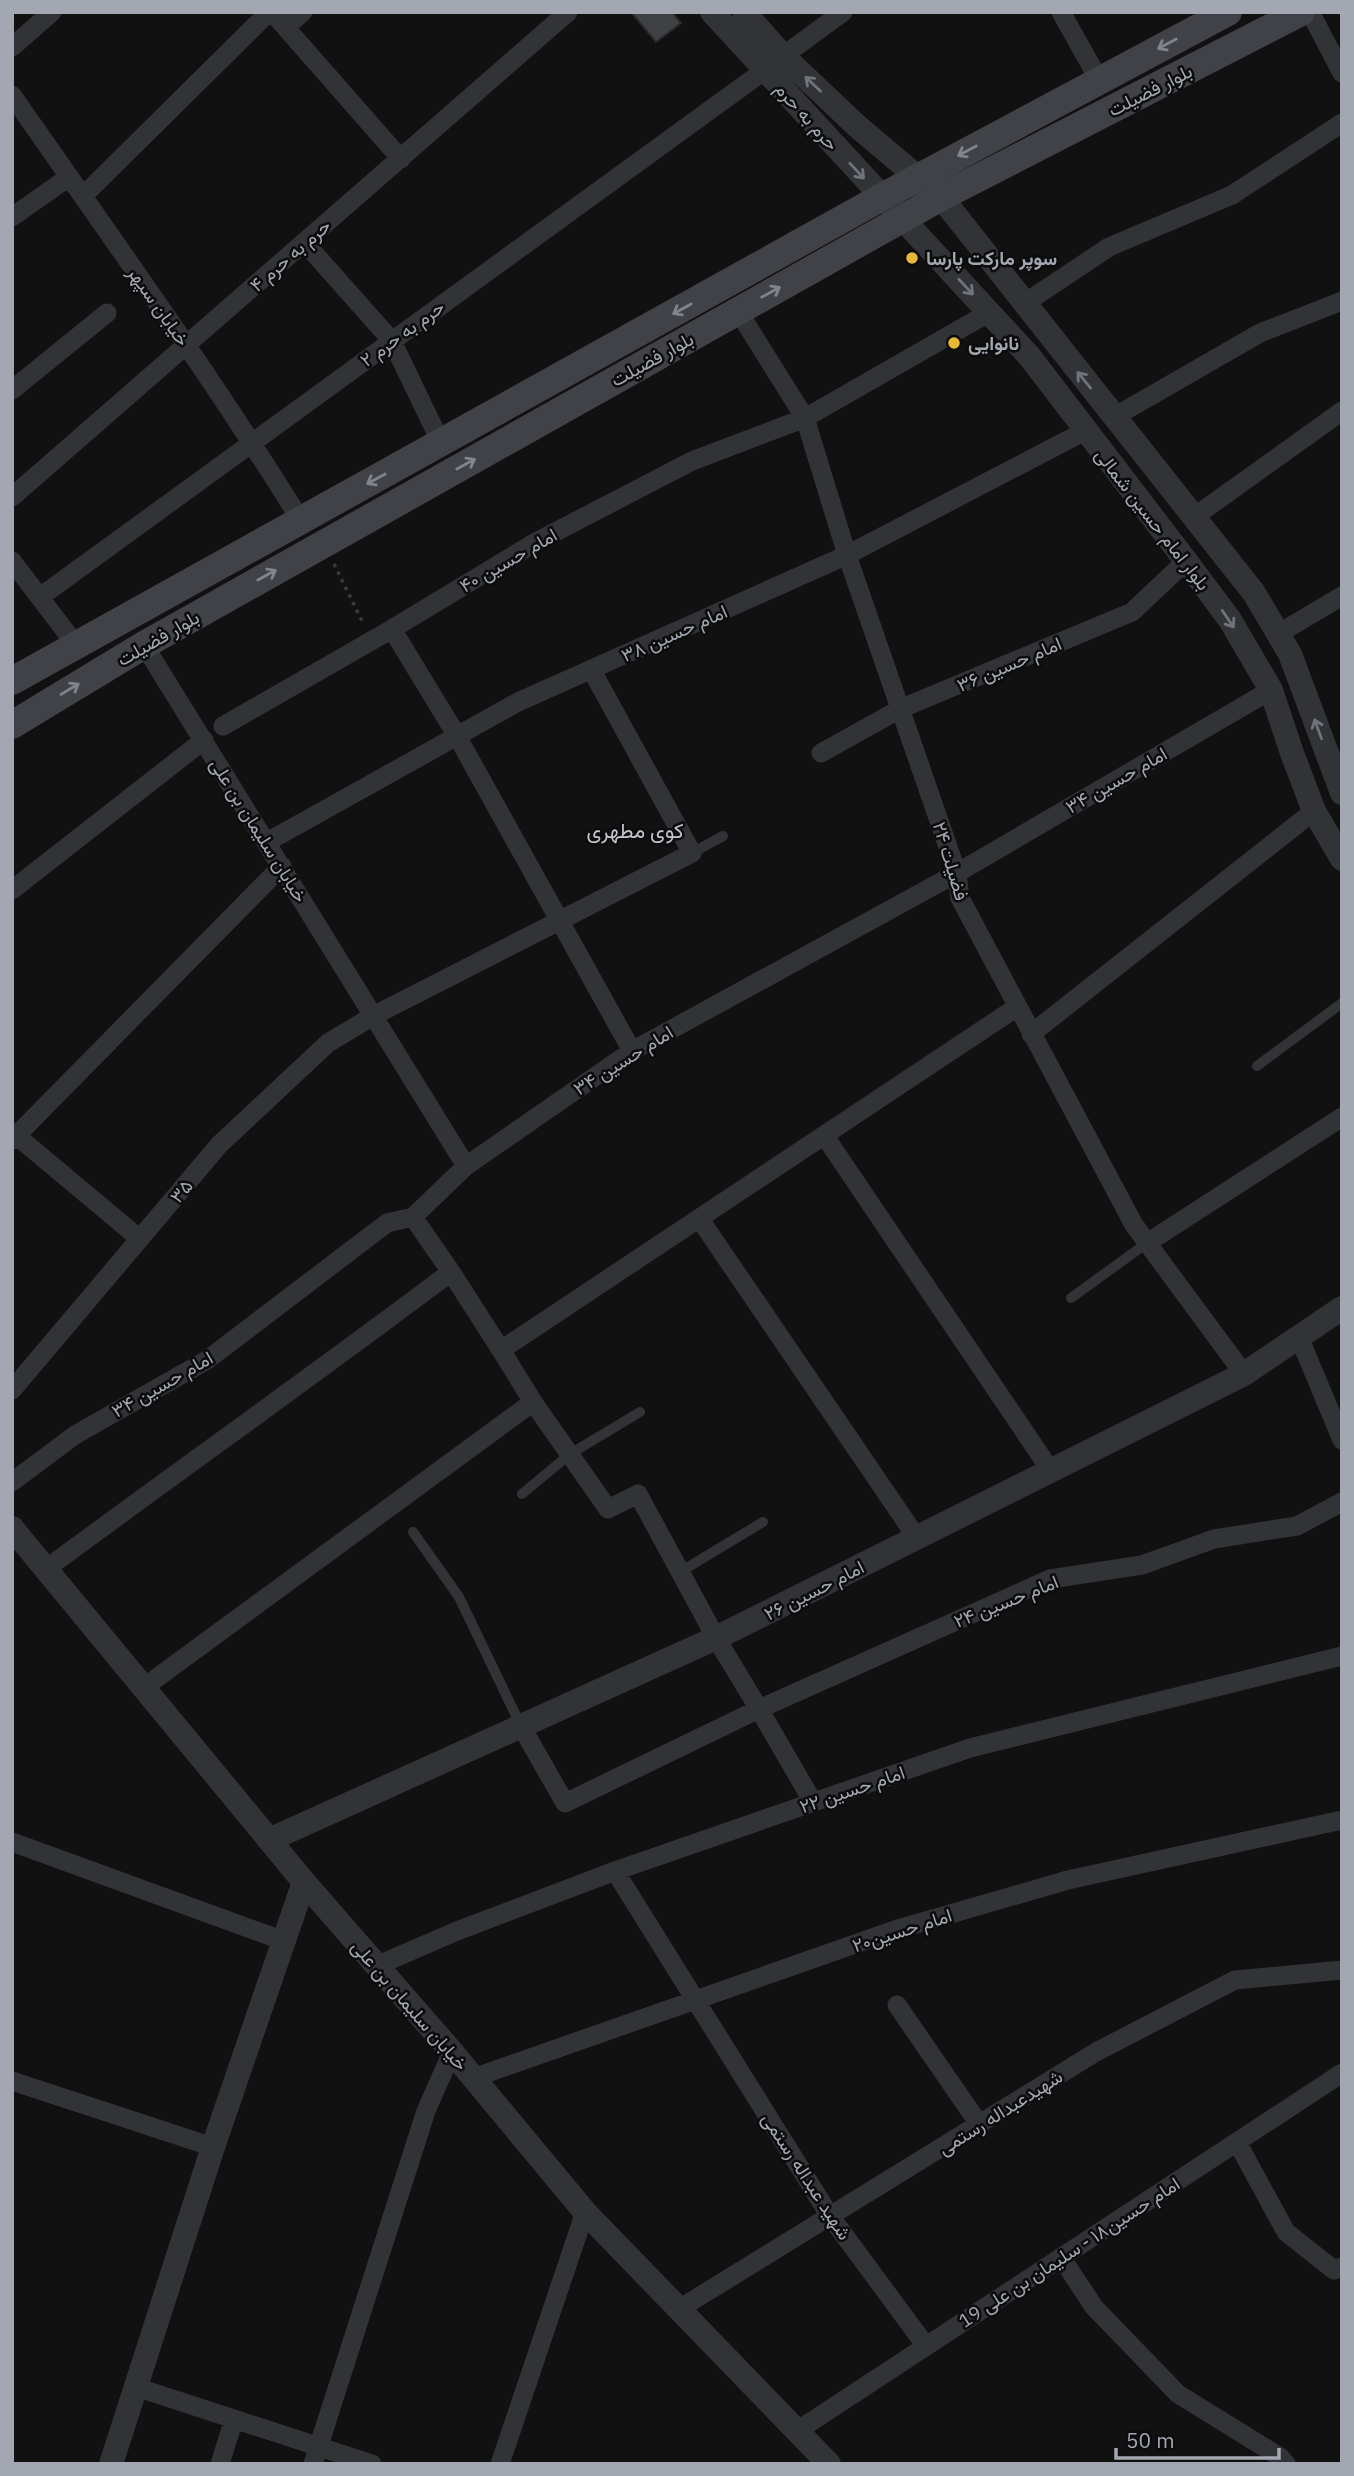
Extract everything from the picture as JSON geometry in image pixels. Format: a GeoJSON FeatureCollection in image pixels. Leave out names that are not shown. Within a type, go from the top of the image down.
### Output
{"type":"FeatureCollection","features":[{"type":"Feature","properties":{"kind":"main road","name":"بلوار فضیلت"},"geometry":{"type":"LineString","coordinates":[[12,681],[882,197],[1227,12]]}},
{"type":"Feature","properties":{"kind":"main road","name":"بلوار فضیلت"},"geometry":{"type":"LineString","coordinates":[[12,725],[144,645],[942,197],[1269,20],[1301,12]]}},
{"type":"Feature","properties":{"kind":"main road"},"geometry":{"type":"LineString","coordinates":[[510,404],[525,430]]}},
{"type":"Feature","properties":{"kind":"street"},"geometry":{"type":"LineString","coordinates":[[12,47],[52,12]]}},
{"type":"Feature","properties":{"kind":"street"},"geometry":{"type":"LineString","coordinates":[[83,197],[271,12],[401,159]]}},
{"type":"Feature","properties":{"kind":"street"},"geometry":{"type":"LineString","coordinates":[[286,27],[303,12]]}},
{"type":"Feature","properties":{"kind":"street","name":"حرم به حرم ۴"},"geometry":{"type":"LineString","coordinates":[[12,497],[568,12]]}},
{"type":"Feature","properties":{"kind":"street","name":"حرم به حرم"},"geometry":{"type":"LineString","coordinates":[[712,12],[942,197]]}},
{"type":"Feature","properties":{"kind":"street","name":"حرم به حرم"},"geometry":{"type":"LineString","coordinates":[[744,12],[774,63],[882,197],[903,219]]}},
{"type":"Feature","properties":{"kind":"street","name":"حرم به حرم ۲"},"geometry":{"type":"LineString","coordinates":[[40,597],[843,12]]}},
{"type":"Feature","properties":{"kind":"street"},"geometry":{"type":"LineString","coordinates":[[1061,12],[1099,80]]}},
{"type":"Feature","properties":{"kind":"street"},"geometry":{"type":"LineString","coordinates":[[1310,12],[1342,73]]}},
{"type":"Feature","properties":{"kind":"street","name":"خیابان سپهر"},"geometry":{"type":"LineString","coordinates":[[12,95],[187,345],[301,521]]}},
{"type":"Feature","properties":{"kind":"street"},"geometry":{"type":"LineString","coordinates":[[1025,303],[1110,247],[1232,195],[1342,123]]}},
{"type":"Feature","properties":{"kind":"street"},"geometry":{"type":"LineString","coordinates":[[12,217],[69,177]]}},
{"type":"Feature","properties":{"kind":"street","name":"بلوار امام حسین شمالی"},"geometry":{"type":"LineString","coordinates":[[942,197],[1254,593],[1290,654],[1342,793]]}},
{"type":"Feature","properties":{"kind":"street","name":"بلوار امام حسین شمالی"},"geometry":{"type":"LineString","coordinates":[[903,219],[1030,357],[1230,620],[1271,690],[1314,811],[1342,859]]}},
{"type":"Feature","properties":{"kind":"street"},"geometry":{"type":"LineString","coordinates":[[304,243],[392,341],[440,443]]}},
{"type":"Feature","properties":{"kind":"street"},"geometry":{"type":"LineString","coordinates":[[1114,417],[1260,333],[1342,301]]}},
{"type":"Feature","properties":{"kind":"street","name":"فضیلت ۲۴"},"geometry":{"type":"LineString","coordinates":[[738,311],[805,418],[847,555],[957,873],[960,898],[1134,1225],[1244,1374]]}},
{"type":"Feature","properties":{"kind":"street","name":"امام حسین ۴۰"},"geometry":{"type":"LineString","coordinates":[[223,726],[536,542],[692,461],[805,418],[990,312]]}},
{"type":"Feature","properties":{"kind":"street"},"geometry":{"type":"LineString","coordinates":[[12,390],[107,313]]}},
{"type":"Feature","properties":{"kind":"street"},"geometry":{"type":"LineString","coordinates":[[1194,517],[1342,411]]}},
{"type":"Feature","properties":{"kind":"street","name":"امام حسین ۳۸"},"geometry":{"type":"LineString","coordinates":[[267,842],[518,702],[847,555],[1085,431]]}},
{"type":"Feature","properties":{"kind":"street"},"geometry":{"type":"LineString","coordinates":[[1120,475],[1147,459]]}},
{"type":"Feature","properties":{"kind":"street"},"geometry":{"type":"LineString","coordinates":[[12,561],[76,645]]}},
{"type":"Feature","properties":{"kind":"street","name":"امام حسین ۳۶"},"geometry":{"type":"LineString","coordinates":[[821,753],[900,709],[1132,612],[1186,561]]}},
{"type":"Feature","properties":{"kind":"street"},"geometry":{"type":"LineString","coordinates":[[1278,634],[1342,596]]}},
{"type":"Feature","properties":{"kind":"street"},"geometry":{"type":"LineString","coordinates":[[392,629],[457,736],[632,1051]]}},
{"type":"Feature","properties":{"kind":"street","name":"خیابان سلیمان بن علی"},"geometry":{"type":"LineString","coordinates":[[144,645],[466,1167]]}},
{"type":"Feature","properties":{"kind":"street"},"geometry":{"type":"LineString","coordinates":[[591,669],[692,853]]}},
{"type":"Feature","properties":{"kind":"street","name":"امام حسین ۳۴"},"geometry":{"type":"LineString","coordinates":[[12,1482],[75,1435],[207,1360],[387,1223],[413,1217],[466,1167],[632,1051],[957,873],[1271,690]]}},
{"type":"Feature","properties":{"kind":"street"},"geometry":{"type":"LineString","coordinates":[[12,890],[204,740]]}},
{"type":"Feature","properties":{"kind":"street"},"geometry":{"type":"LineString","coordinates":[[1031,1034],[1314,811]]}},
{"type":"Feature","properties":{"kind":"street","name":"۳۵"},"geometry":{"type":"LineString","coordinates":[[12,1390],[219,1145],[328,1043],[373,1016],[692,853]]}},
{"type":"Feature","properties":{"kind":"street"},"geometry":{"type":"LineString","coordinates":[[140,1239],[14,1136],[282,866]]}},
{"type":"Feature","properties":{"kind":"street"},"geometry":{"type":"LineString","coordinates":[[501,1350],[1017,1007]]}},
{"type":"Feature","properties":{"kind":"street"},"geometry":{"type":"LineString","coordinates":[[1147,1243],[1342,1117]]}},
{"type":"Feature","properties":{"kind":"street"},"geometry":{"type":"LineString","coordinates":[[824,1135],[1051,1471]]}},
{"type":"Feature","properties":{"kind":"street"},"geometry":{"type":"LineString","coordinates":[[413,1217],[533,1402],[608,1509],[638,1494],[716,1638],[813,1802]]}},
{"type":"Feature","properties":{"kind":"street"},"geometry":{"type":"LineString","coordinates":[[699,1218],[917,1538]]}},
{"type":"Feature","properties":{"kind":"street"},"geometry":{"type":"LineString","coordinates":[[46,1569],[235,1429],[294,1390],[451,1272]]}},
{"type":"Feature","properties":{"kind":"street","name":"امام حسین ۲۶"},"geometry":{"type":"LineString","coordinates":[[269,1840],[716,1638],[1244,1374],[1342,1308]]}},
{"type":"Feature","properties":{"kind":"street"},"geometry":{"type":"LineString","coordinates":[[1299,1337],[1342,1440]]}},
{"type":"Feature","properties":{"kind":"street"},"geometry":{"type":"LineString","coordinates":[[143,1688],[533,1402]]}},
{"type":"Feature","properties":{"kind":"street","name":"امام حسین ۲۴"},"geometry":{"type":"LineString","coordinates":[[521,1726],[565,1803],[759,1709],[1050,1579],[1142,1565],[1214,1539],[1297,1525],[1342,1502]]}},
{"type":"Feature","properties":{"kind":"street","name":"خیابان سلیمان بن علی"},"geometry":{"type":"LineString","coordinates":[[12,1528],[304,1882],[452,2052],[584,2212],[829,2464]]}},
{"type":"Feature","properties":{"kind":"street","name":"امام حسین ۲۲"},"geometry":{"type":"LineString","coordinates":[[376,1966],[457,1931],[615,1871],[970,1748],[1342,1656]]}},
{"type":"Feature","properties":{"kind":"street","name":"امام حسین۲۰"},"geometry":{"type":"LineString","coordinates":[[473,2078],[895,1930],[1068,1880],[1342,1820]]}},
{"type":"Feature","properties":{"kind":"street"},"geometry":{"type":"LineString","coordinates":[[12,1842],[284,1941]]}},
{"type":"Feature","properties":{"kind":"street","name":"شهید عبداله رستمی"},"geometry":{"type":"LineString","coordinates":[[615,1871],[830,2216],[926,2346]]}},
{"type":"Feature","properties":{"kind":"street"},"geometry":{"type":"LineString","coordinates":[[111,2464],[213,2147],[304,1882]]}},
{"type":"Feature","properties":{"kind":"street","name":"شهیدعبداله رستمی"},"geometry":{"type":"LineString","coordinates":[[679,2309],[1096,2052],[1236,1980],[1342,1969]]}},
{"type":"Feature","properties":{"kind":"street"},"geometry":{"type":"LineString","coordinates":[[897,2005],[979,2124]]}},
{"type":"Feature","properties":{"kind":"street"},"geometry":{"type":"LineString","coordinates":[[316,2455],[426,2111],[452,2052]]}},
{"type":"Feature","properties":{"kind":"street","name":"امام حسین۱۸ - سلیمان بن علی 19"},"geometry":{"type":"LineString","coordinates":[[797,2431],[1342,2073]]}},
{"type":"Feature","properties":{"kind":"street"},"geometry":{"type":"LineString","coordinates":[[12,2081],[213,2147]]}},
{"type":"Feature","properties":{"kind":"street"},"geometry":{"type":"LineString","coordinates":[[1237,2142],[1286,2232],[1334,2270],[1342,2267]]}},
{"type":"Feature","properties":{"kind":"street"},"geometry":{"type":"LineString","coordinates":[[499,2464],[584,2212]]}},
{"type":"Feature","properties":{"kind":"street"},"geometry":{"type":"LineString","coordinates":[[1061,2257],[1094,2307],[1178,2394],[1280,2457],[1286,2464]]}},
{"type":"Feature","properties":{"kind":"street"},"geometry":{"type":"LineString","coordinates":[[136,2387],[234,2419],[316,2455],[372,2464]]}},
{"type":"Feature","properties":{"kind":"street"},"geometry":{"type":"LineString","coordinates":[[220,2464],[234,2419]]}},
{"type":"Feature","properties":{"kind":"lane"},"geometry":{"type":"LineString","coordinates":[[692,853],[723,836]]}},
{"type":"Feature","properties":{"kind":"lane"},"geometry":{"type":"LineString","coordinates":[[1257,1066],[1342,1003]]}},
{"type":"Feature","properties":{"kind":"lane"},"geometry":{"type":"LineString","coordinates":[[1071,1298],[1147,1243]]}},
{"type":"Feature","properties":{"kind":"lane"},"geometry":{"type":"LineString","coordinates":[[522,1494],[570,1454],[640,1412]]}},
{"type":"Feature","properties":{"kind":"lane"},"geometry":{"type":"LineString","coordinates":[[679,1572],[763,1522]]}},
{"type":"Feature","properties":{"kind":"lane"},"geometry":{"type":"LineString","coordinates":[[413,1532],[458,1597],[521,1726]]}},
{"type":"Feature","properties":{"kind":"path"},"geometry":{"type":"LineString","coordinates":[[323,544],[371,639]]}},
{"type":"Feature","properties":{"kind":"building"},"geometry":{"type":"Polygon","coordinates":[[[631,12],[672,12],[681,23],[656,42],[631,12]]]}},
{"type":"Feature","properties":{"kind":"place","name":"سوپر مارکت پارسا"},"geometry":{"type":"Point","coordinates":[912,258]}},
{"type":"Feature","properties":{"kind":"place","name":"نانوایی"},"geometry":{"type":"Point","coordinates":[954,343]}},
{"type":"Feature","properties":{"kind":"district","name":"کوی مطهری"},"geometry":{"type":"Point","coordinates":[635,830]}}]}
